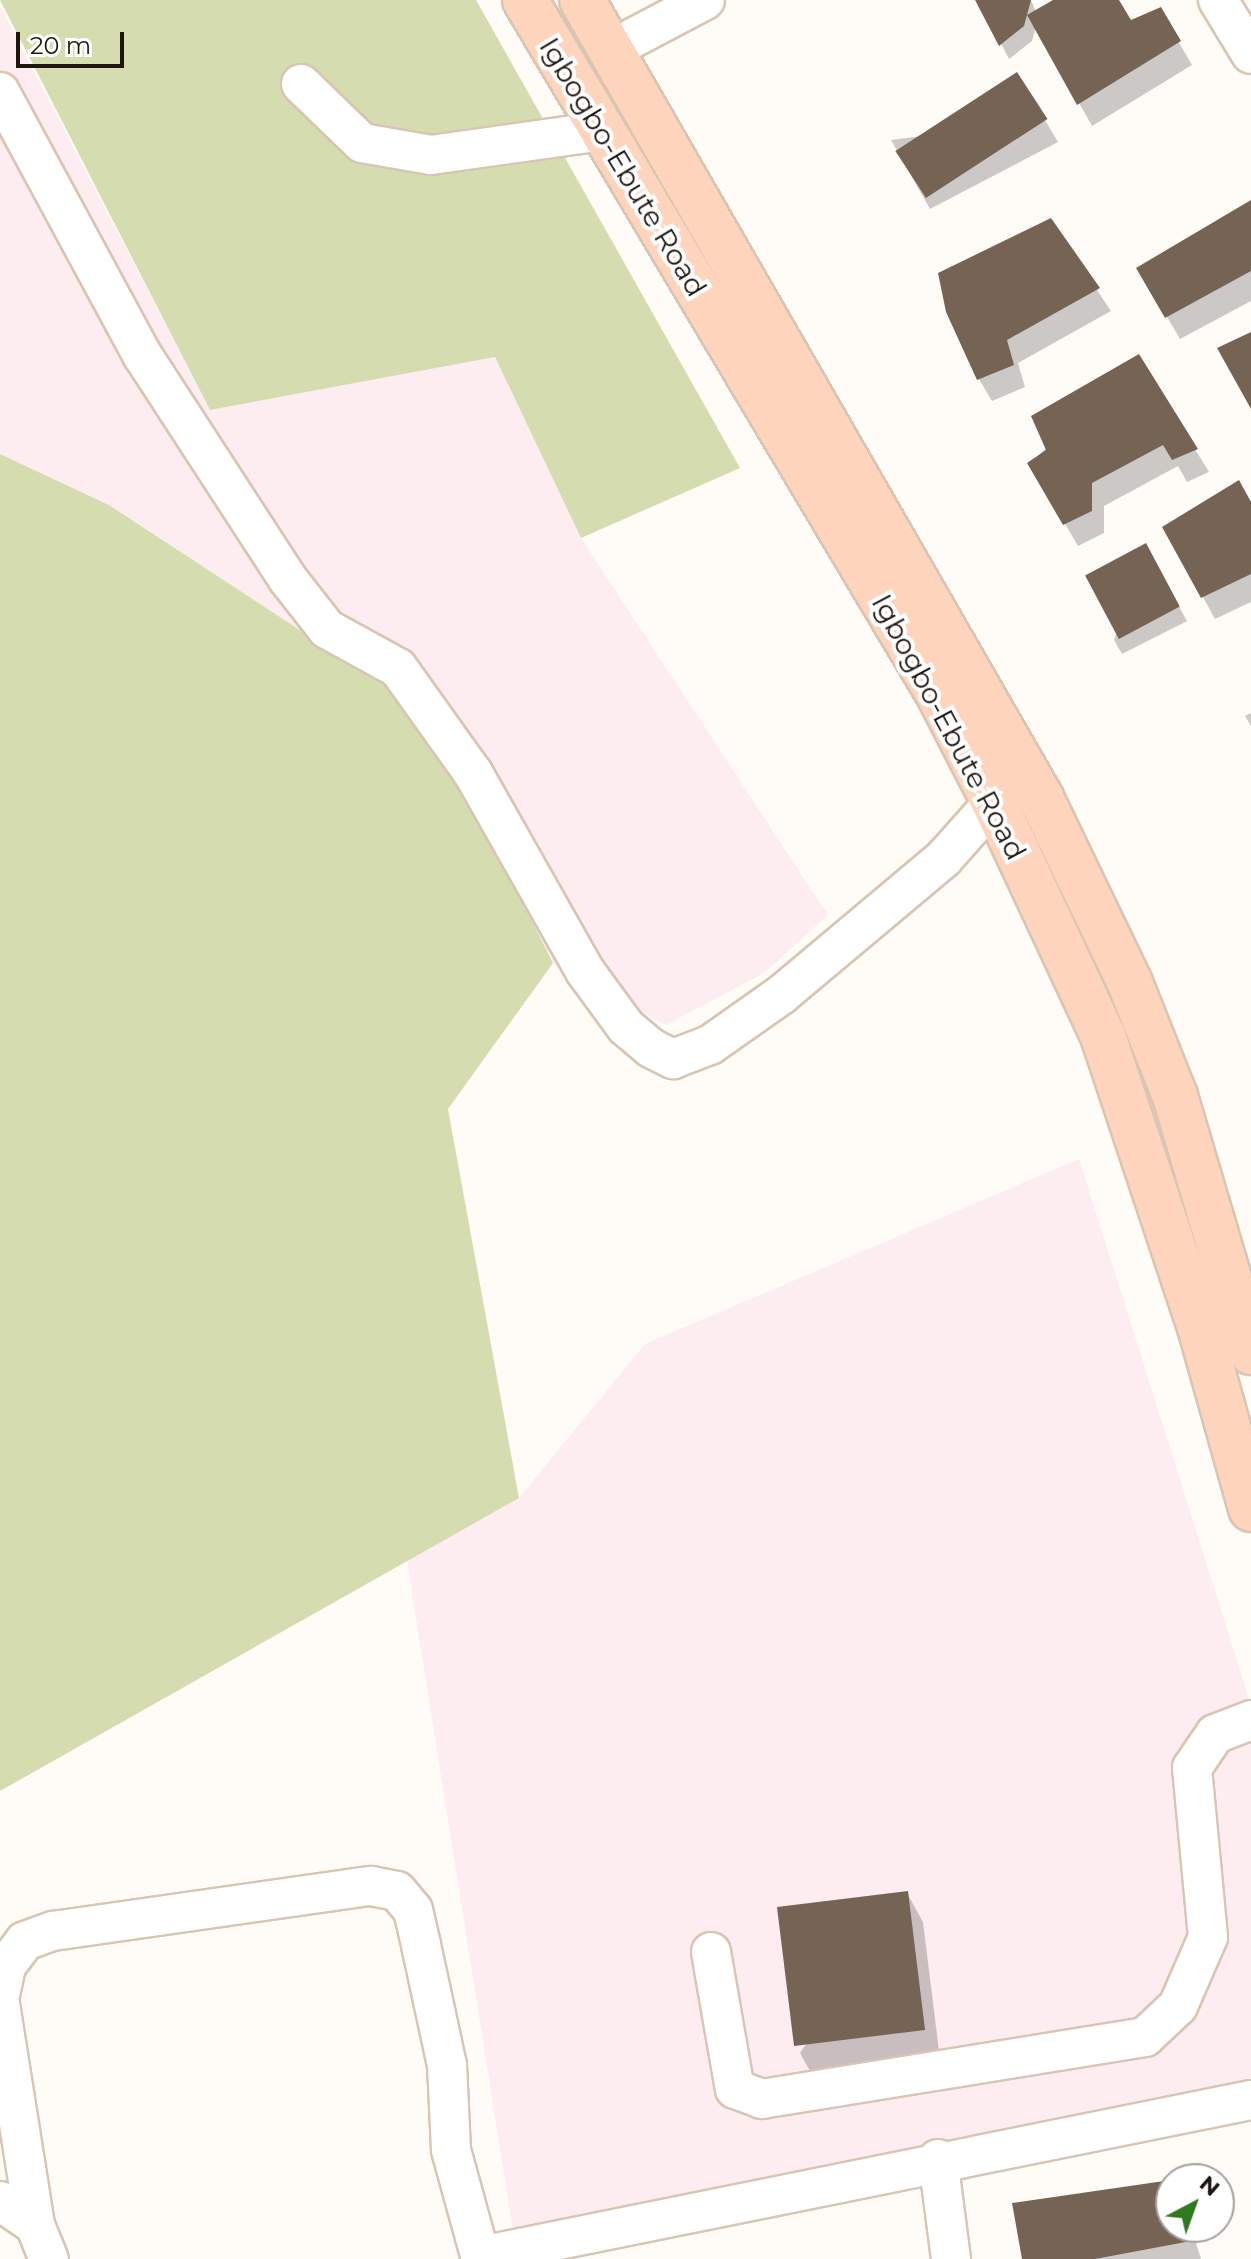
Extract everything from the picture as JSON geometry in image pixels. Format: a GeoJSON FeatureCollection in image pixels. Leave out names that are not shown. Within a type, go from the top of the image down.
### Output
{"type":"FeatureCollection","features":[{"type":"Feature","properties":{"kind":"main road","name":"Igbogbo-Ebute Road"},"geometry":{"type":"LineString","coordinates":[[525,0],[938,693],[994,802],[1103,1036],[1200,1327],[1251,1509]]}},
{"type":"Feature","properties":{"kind":"main road","name":"Igbogbo-Ebute Road"},"geometry":{"type":"LineString","coordinates":[[582,0],[1041,798],[1130,983],[1175,1096],[1251,1352]]}},
{"type":"Feature","properties":{"kind":"street"},"geometry":{"type":"LineString","coordinates":[[612,49],[705,0]]}},
{"type":"Feature","properties":{"kind":"street"},"geometry":{"type":"LineString","coordinates":[[1218,0],[1251,54]]}},
{"type":"Feature","properties":{"kind":"street"},"geometry":{"type":"LineString","coordinates":[[301,84],[362,143],[431,155],[601,131]]}},
{"type":"Feature","properties":{"kind":"street"},"geometry":{"type":"LineString","coordinates":[[0,92],[143,356],[287,578],[327,629],[398,668],[473,773],[585,971],[626,1027],[651,1048],[673,1059],[710,1045],[781,995],[944,858],[994,802]]}},
{"type":"Feature","properties":{"kind":"street"},"geometry":{"type":"LineString","coordinates":[[711,1952],[735,2089],[762,2099],[1145,2037],[1178,2006],[1208,1937],[1192,1768],[1215,1734],[1251,1720]]}},
{"type":"Feature","properties":{"kind":"street"},"geometry":{"type":"LineString","coordinates":[[0,1995],[6,1966],[25,1941],[53,1931],[371,1886],[397,1891],[413,1910],[447,2065],[451,2150],[481,2258],[938,2159],[1251,2100]]}},
{"type":"Feature","properties":{"kind":"street"},"geometry":{"type":"LineString","coordinates":[[0,2004],[35,2225],[49,2259]]}},
{"type":"Feature","properties":{"kind":"street"},"geometry":{"type":"LineString","coordinates":[[938,2159],[951,2259]]}},
{"type":"Feature","properties":{"kind":"street"},"geometry":{"type":"LineString","coordinates":[[0,2201],[35,2225]]}},
{"type":"Feature","properties":{"kind":"shaded area"},"geometry":{"type":"Polygon","coordinates":[[[0,6],[210,410],[495,357],[581,538],[828,915],[764,973],[666,1025],[553,963],[428,714],[109,505],[0,454],[0,6]]]}},
{"type":"Feature","properties":{"kind":"shaded area"},"geometry":{"type":"Polygon","coordinates":[[[1079,1159],[1251,1705],[1251,2092],[515,2243],[407,1561],[519,1498],[645,1344],[1079,1159]]]}},
{"type":"Feature","properties":{"kind":"green space"},"geometry":{"type":"Polygon","coordinates":[[[0,0],[476,0],[740,468],[581,538],[495,357],[210,410],[0,0]]]}},
{"type":"Feature","properties":{"kind":"green space"},"geometry":{"type":"Polygon","coordinates":[[[0,454],[109,505],[428,714],[553,963],[448,1109],[519,1498],[0,1791],[0,454]]]}},
{"type":"Feature","properties":{"kind":"building"},"geometry":{"type":"Polygon","coordinates":[[[975,0],[1031,0],[1024,26],[999,46],[975,0]]]}},
{"type":"Feature","properties":{"kind":"building"},"geometry":{"type":"Polygon","coordinates":[[[1053,0],[1119,0],[1131,20],[1161,7],[1181,41],[1077,105],[1027,15],[1053,0]]]}},
{"type":"Feature","properties":{"kind":"building"},"geometry":{"type":"Polygon","coordinates":[[[1017,72],[1047,119],[926,198],[895,151],[1017,72]]]}},
{"type":"Feature","properties":{"kind":"building"},"geometry":{"type":"Polygon","coordinates":[[[1251,200],[1251,271],[1165,318],[1136,268],[1251,200]]]}},
{"type":"Feature","properties":{"kind":"building"},"geometry":{"type":"Polygon","coordinates":[[[1051,218],[1100,288],[1007,340],[1014,365],[977,380],[946,312],[938,273],[1051,218]]]}},
{"type":"Feature","properties":{"kind":"building"},"geometry":{"type":"Polygon","coordinates":[[[1251,332],[1251,409],[1217,348],[1251,332]]]}},
{"type":"Feature","properties":{"kind":"building"},"geometry":{"type":"Polygon","coordinates":[[[1139,354],[1198,449],[1172,460],[1163,445],[1092,483],[1092,511],[1063,525],[1027,463],[1046,450],[1031,416],[1139,354]]]}},
{"type":"Feature","properties":{"kind":"building"},"geometry":{"type":"Polygon","coordinates":[[[1239,480],[1251,502],[1251,574],[1201,598],[1162,527],[1239,480]]]}},
{"type":"Feature","properties":{"kind":"building"},"geometry":{"type":"Polygon","coordinates":[[[1146,543],[1180,607],[1119,639],[1085,575],[1146,543]]]}},
{"type":"Feature","properties":{"kind":"building"},"geometry":{"type":"Polygon","coordinates":[[[908,1891],[925,2030],[794,2046],[777,1907],[908,1891]]]}},
{"type":"Feature","properties":{"kind":"building"},"geometry":{"type":"Polygon","coordinates":[[[1155,2182],[1155,2243],[1180,2243],[1095,2259],[1022,2259],[1012,2203],[1155,2182]]]}}]}
